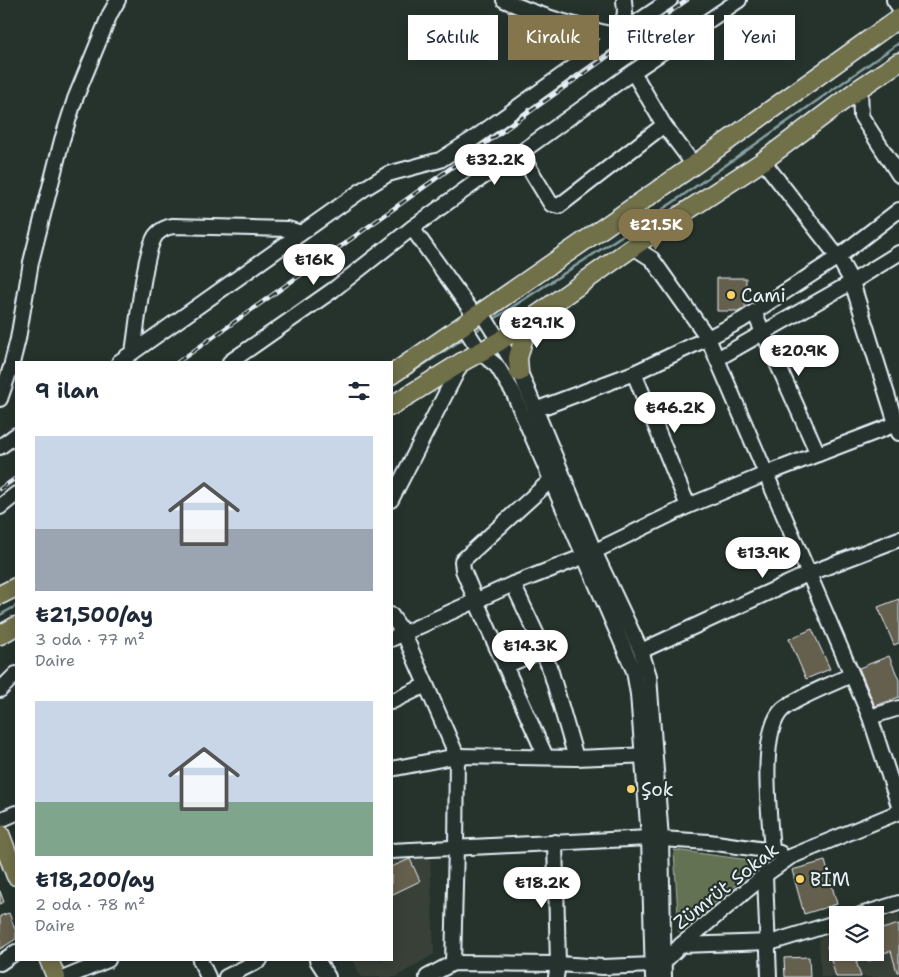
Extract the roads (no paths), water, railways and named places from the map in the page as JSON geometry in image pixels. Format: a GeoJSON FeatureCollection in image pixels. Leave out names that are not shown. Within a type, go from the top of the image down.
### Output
{"type":"FeatureCollection","features":[{"type":"Feature","properties":{"kind":"main road"},"geometry":{"type":"LineString","coordinates":[[393,373],[474,320],[899,18]]}},
{"type":"Feature","properties":{"kind":"main road"},"geometry":{"type":"LineString","coordinates":[[393,405],[462,362],[479,349],[528,322],[653,233],[763,161],[860,88],[899,62]]}},
{"type":"Feature","properties":{"kind":"main road"},"geometry":{"type":"LineString","coordinates":[[518,372],[518,358],[528,322]]}},
{"type":"Feature","properties":{"kind":"main road"},"geometry":{"type":"LineString","coordinates":[[0,595],[15,588]]}},
{"type":"Feature","properties":{"kind":"main road"},"geometry":{"type":"LineString","coordinates":[[0,636],[15,627]]}},
{"type":"Feature","properties":{"kind":"main road"},"geometry":{"type":"LineString","coordinates":[[0,834],[15,873]]}},
{"type":"Feature","properties":{"kind":"main road"},"geometry":{"type":"LineString","coordinates":[[49,961],[56,977]]}},
{"type":"Feature","properties":{"kind":"street"},"geometry":{"type":"LineString","coordinates":[[0,399],[18,339],[32,262],[62,140],[75,99],[110,14],[118,0]]}},
{"type":"Feature","properties":{"kind":"street"},"geometry":{"type":"LineString","coordinates":[[504,0],[543,17],[581,28],[609,32]]}},
{"type":"Feature","properties":{"kind":"street"},"geometry":{"type":"LineString","coordinates":[[624,0],[624,15]]}},
{"type":"Feature","properties":{"kind":"street"},"geometry":{"type":"LineString","coordinates":[[648,15],[670,0]]}},
{"type":"Feature","properties":{"kind":"street"},"geometry":{"type":"LineString","coordinates":[[231,361],[333,290],[412,228],[480,179],[739,0]]}},
{"type":"Feature","properties":{"kind":"street"},"geometry":{"type":"LineString","coordinates":[[894,0],[899,7]]}},
{"type":"Feature","properties":{"kind":"street"},"geometry":{"type":"LineString","coordinates":[[120,361],[365,188],[388,174],[440,160],[476,137],[609,41]]}},
{"type":"Feature","properties":{"kind":"street"},"geometry":{"type":"LineString","coordinates":[[633,72],[664,125],[694,165]]}},
{"type":"Feature","properties":{"kind":"street"},"geometry":{"type":"LineString","coordinates":[[860,88],[861,116],[899,175]]}},
{"type":"Feature","properties":{"kind":"street"},"geometry":{"type":"LineString","coordinates":[[832,109],[861,116]]}},
{"type":"Feature","properties":{"kind":"street"},"geometry":{"type":"LineString","coordinates":[[520,153],[551,204],[559,206],[664,125]]}},
{"type":"Feature","properties":{"kind":"street"},"geometry":{"type":"LineString","coordinates":[[397,636],[513,584],[589,553],[688,506],[818,454],[898,427],[852,282],[838,257],[763,161]]}},
{"type":"Feature","properties":{"kind":"street"},"geometry":{"type":"LineString","coordinates":[[535,410],[634,373],[708,338],[754,312],[838,257],[899,210]]}},
{"type":"Feature","properties":{"kind":"street"},"geometry":{"type":"LineString","coordinates":[[133,352],[151,244],[156,234],[164,228],[173,226],[288,228],[301,233]]}},
{"type":"Feature","properties":{"kind":"street"},"geometry":{"type":"LineString","coordinates":[[412,228],[474,320],[498,338],[518,372],[535,410],[634,671],[648,755],[655,838],[657,968],[664,977]]}},
{"type":"Feature","properties":{"kind":"street"},"geometry":{"type":"LineString","coordinates":[[652,259],[653,233]]}},
{"type":"Feature","properties":{"kind":"street"},"geometry":{"type":"LineString","coordinates":[[630,249],[638,250],[652,259],[708,338],[870,717],[899,806]]}},
{"type":"Feature","properties":{"kind":"street"},"geometry":{"type":"LineString","coordinates":[[716,359],[852,282],[899,253]]}},
{"type":"Feature","properties":{"kind":"street"},"geometry":{"type":"LineString","coordinates":[[754,312],[818,454]]}},
{"type":"Feature","properties":{"kind":"street"},"geometry":{"type":"LineString","coordinates":[[474,320],[479,349],[497,366],[513,392],[552,479],[640,651],[649,676],[648,755]]}},
{"type":"Feature","properties":{"kind":"street"},"geometry":{"type":"LineString","coordinates":[[393,496],[462,362]]}},
{"type":"Feature","properties":{"kind":"street"},"geometry":{"type":"LineString","coordinates":[[634,373],[688,506]]}},
{"type":"Feature","properties":{"kind":"street"},"geometry":{"type":"LineString","coordinates":[[0,445],[15,436]]}},
{"type":"Feature","properties":{"kind":"street"},"geometry":{"type":"LineString","coordinates":[[546,757],[476,601],[462,561],[552,479]]}},
{"type":"Feature","properties":{"kind":"street"},"geometry":{"type":"LineString","coordinates":[[0,507],[15,495]]}},
{"type":"Feature","properties":{"kind":"street"},"geometry":{"type":"LineString","coordinates":[[640,651],[808,574],[899,539]]}},
{"type":"Feature","properties":{"kind":"street"},"geometry":{"type":"LineString","coordinates":[[513,584],[551,672],[576,758]]}},
{"type":"Feature","properties":{"kind":"street"},"geometry":{"type":"LineString","coordinates":[[393,622],[397,636],[426,685],[457,756],[453,963]]}},
{"type":"Feature","properties":{"kind":"street"},"geometry":{"type":"LineString","coordinates":[[505,666],[543,650]]}},
{"type":"Feature","properties":{"kind":"street"},"geometry":{"type":"LineString","coordinates":[[0,690],[15,675]]}},
{"type":"Feature","properties":{"kind":"street"},"geometry":{"type":"LineString","coordinates":[[772,851],[767,766],[770,735],[776,716],[789,704],[851,675]]}},
{"type":"Feature","properties":{"kind":"street"},"geometry":{"type":"LineString","coordinates":[[393,701],[426,685]]}},
{"type":"Feature","properties":{"kind":"street"},"geometry":{"type":"LineString","coordinates":[[870,717],[899,708]]}},
{"type":"Feature","properties":{"kind":"street"},"geometry":{"type":"LineString","coordinates":[[393,769],[457,756],[576,758],[648,755]]}},
{"type":"Feature","properties":{"kind":"street","name":"Zümrüt Sokak"},"geometry":{"type":"LineString","coordinates":[[657,968],[681,945],[765,875],[790,857],[899,812]]}},
{"type":"Feature","properties":{"kind":"street"},"geometry":{"type":"LineString","coordinates":[[0,820],[15,813]]}},
{"type":"Feature","properties":{"kind":"street"},"geometry":{"type":"LineString","coordinates":[[393,851],[655,838],[709,842],[772,851],[790,857]]}},
{"type":"Feature","properties":{"kind":"street"},"geometry":{"type":"LineString","coordinates":[[555,842],[557,970]]}},
{"type":"Feature","properties":{"kind":"street"},"geometry":{"type":"LineString","coordinates":[[765,875],[769,977]]}},
{"type":"Feature","properties":{"kind":"street"},"geometry":{"type":"LineString","coordinates":[[884,908],[899,903]]}},
{"type":"Feature","properties":{"kind":"street"},"geometry":{"type":"LineString","coordinates":[[681,945],[773,942],[829,925]]}},
{"type":"Feature","properties":{"kind":"street"},"geometry":{"type":"LineString","coordinates":[[0,962],[15,953]]}},
{"type":"Feature","properties":{"kind":"street"},"geometry":{"type":"LineString","coordinates":[[67,977],[106,961]]}},
{"type":"Feature","properties":{"kind":"street"},"geometry":{"type":"LineString","coordinates":[[200,961],[208,977]]}},
{"type":"Feature","properties":{"kind":"street"},"geometry":{"type":"LineString","coordinates":[[226,977],[258,961]]}},
{"type":"Feature","properties":{"kind":"street"},"geometry":{"type":"LineString","coordinates":[[318,961],[328,977]]}},
{"type":"Feature","properties":{"kind":"street"},"geometry":{"type":"LineString","coordinates":[[427,977],[453,963],[557,970],[657,968]]}},
{"type":"Feature","properties":{"kind":"waterway"},"geometry":{"type":"LineString","coordinates":[[491,321],[672,203],[899,43]]}},
{"type":"Feature","properties":{"kind":"waterway"},"geometry":{"type":"LineString","coordinates":[[473,333],[485,325]]}},
{"type":"Feature","properties":{"kind":"waterway"},"geometry":{"type":"LineString","coordinates":[[393,385],[466,337]]}},
{"type":"Feature","properties":{"kind":"waterway"},"geometry":{"type":"LineString","coordinates":[[0,615],[15,607]]}},
{"type":"Feature","properties":{"kind":"railway"},"geometry":{"type":"LineString","coordinates":[[179,361],[687,0]]}},
{"type":"Feature","properties":{"kind":"railway"},"geometry":{"type":"LineString","coordinates":[[0,489],[15,479]]}},
{"type":"Feature","properties":{"kind":"place","name":"Cami"},"geometry":{"type":"Point","coordinates":[731,295]}},
{"type":"Feature","properties":{"kind":"place","name":"Şok"},"geometry":{"type":"Point","coordinates":[631,789]}},
{"type":"Feature","properties":{"kind":"place","name":"BİM"},"geometry":{"type":"Point","coordinates":[800,879]}}]}
